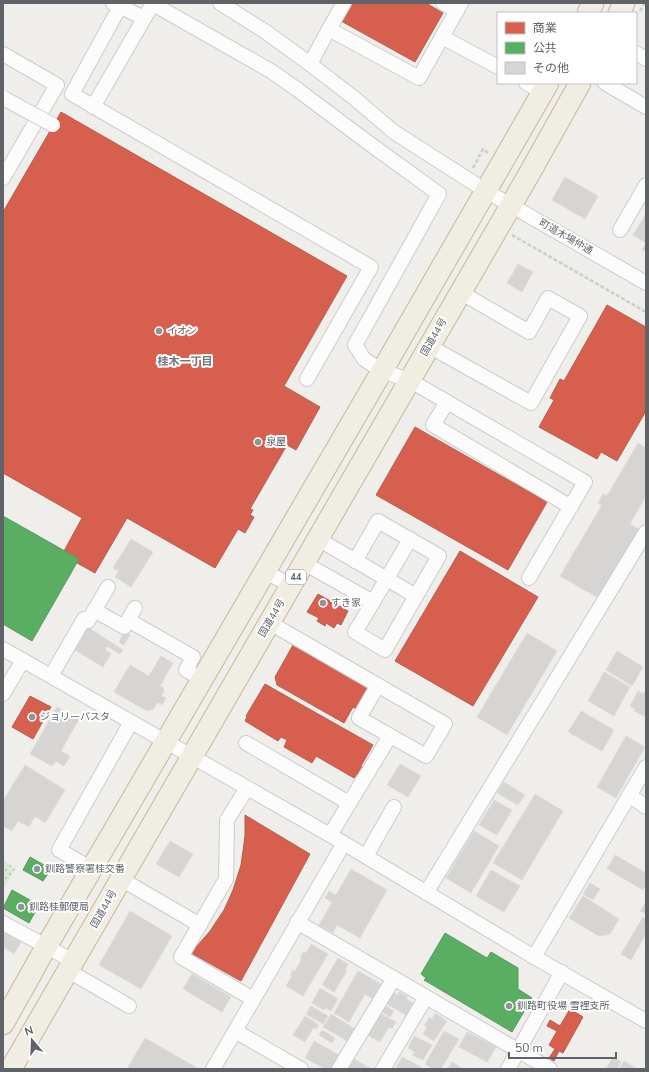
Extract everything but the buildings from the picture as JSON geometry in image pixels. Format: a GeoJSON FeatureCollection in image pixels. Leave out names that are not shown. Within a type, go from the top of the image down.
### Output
{"type":"FeatureCollection","features":[{"type":"Feature","properties":{"kind":"highway"},"geometry":{"type":"LineString","coordinates":[[588,12],[593,3]]}},
{"type":"Feature","properties":{"kind":"highway"},"geometry":{"type":"LineString","coordinates":[[619,12],[624,3]]}},
{"type":"Feature","properties":{"kind":"highway","name":"国道44号"},"geometry":{"type":"LineString","coordinates":[[11,1069],[193,757],[579,84]]}},
{"type":"Feature","properties":{"kind":"highway"},"geometry":{"type":"LineString","coordinates":[[3,1024],[46,946],[486,191],[539,86]]}},
{"type":"Feature","properties":{"kind":"street","name":"町道木場仲通"},"geometry":{"type":"LineString","coordinates":[[220,3],[266,32],[310,64],[354,98],[394,132],[486,191],[646,282]]}},
{"type":"Feature","properties":{"kind":"street"},"geometry":{"type":"LineString","coordinates":[[310,64],[344,3]]}},
{"type":"Feature","properties":{"kind":"street"},"geometry":{"type":"LineString","coordinates":[[329,29],[419,78],[459,7],[443,3]]}},
{"type":"Feature","properties":{"kind":"street"},"geometry":{"type":"LineString","coordinates":[[72,94],[118,4],[144,18]]}},
{"type":"Feature","properties":{"kind":"street"},"geometry":{"type":"LineString","coordinates":[[93,107],[153,4],[271,71],[439,194],[355,345],[364,359],[382,370],[409,380],[585,482],[529,578]]}},
{"type":"Feature","properties":{"kind":"street"},"geometry":{"type":"LineString","coordinates":[[442,36],[497,66]]}},
{"type":"Feature","properties":{"kind":"street"},"geometry":{"type":"LineString","coordinates":[[3,54],[371,267],[307,379]]}},
{"type":"Feature","properties":{"kind":"street"},"geometry":{"type":"LineString","coordinates":[[637,54],[646,59]]}},
{"type":"Feature","properties":{"kind":"street"},"geometry":{"type":"LineString","coordinates":[[607,84],[646,107]]}},
{"type":"Feature","properties":{"kind":"street"},"geometry":{"type":"LineString","coordinates":[[3,178],[57,85]]}},
{"type":"Feature","properties":{"kind":"street"},"geometry":{"type":"LineString","coordinates":[[3,98],[53,125]]}},
{"type":"Feature","properties":{"kind":"street"},"geometry":{"type":"LineString","coordinates":[[620,230],[646,185]]}},
{"type":"Feature","properties":{"kind":"street"},"geometry":{"type":"LineString","coordinates":[[429,346],[531,403],[580,316],[548,298],[529,332],[460,292]]}},
{"type":"Feature","properties":{"kind":"street"},"geometry":{"type":"LineString","coordinates":[[447,402],[434,425],[571,507]]}},
{"type":"Feature","properties":{"kind":"street"},"geometry":{"type":"LineString","coordinates":[[355,561],[378,521],[410,539],[439,556],[385,650],[355,632],[410,539]]}},
{"type":"Feature","properties":{"kind":"street"},"geometry":{"type":"LineString","coordinates":[[426,893],[646,532]]}},
{"type":"Feature","properties":{"kind":"street"},"geometry":{"type":"LineString","coordinates":[[318,539],[416,596]]}},
{"type":"Feature","properties":{"kind":"street"},"geometry":{"type":"LineString","coordinates":[[304,563],[373,602]]}},
{"type":"Feature","properties":{"kind":"street"},"geometry":{"type":"LineString","coordinates":[[265,572],[291,585]]}},
{"type":"Feature","properties":{"kind":"street"},"geometry":{"type":"LineString","coordinates":[[51,676],[84,619],[88,621],[108,587]]}},
{"type":"Feature","properties":{"kind":"street"},"geometry":{"type":"LineString","coordinates":[[94,610],[124,627],[131,614],[193,657],[186,670],[202,679]]}},
{"type":"Feature","properties":{"kind":"street"},"geometry":{"type":"LineString","coordinates":[[270,623],[378,685],[445,724],[426,756],[359,718],[378,685]]}},
{"type":"Feature","properties":{"kind":"street"},"geometry":{"type":"LineString","coordinates":[[3,649],[330,835],[534,957],[646,1020]]}},
{"type":"Feature","properties":{"kind":"street"},"geometry":{"type":"LineString","coordinates":[[3,694],[23,660]]}},
{"type":"Feature","properties":{"kind":"street"},"geometry":{"type":"LineString","coordinates":[[92,869],[58,850],[131,722]]}},
{"type":"Feature","properties":{"kind":"street"},"geometry":{"type":"LineString","coordinates":[[330,835],[390,736]]}},
{"type":"Feature","properties":{"kind":"street"},"geometry":{"type":"LineString","coordinates":[[246,743],[348,803]]}},
{"type":"Feature","properties":{"kind":"street"},"geometry":{"type":"LineString","coordinates":[[534,957],[646,767]]}},
{"type":"Feature","properties":{"kind":"street"},"geometry":{"type":"LineString","coordinates":[[247,788],[227,820],[226,879],[181,957],[253,999]]}},
{"type":"Feature","properties":{"kind":"street"},"geometry":{"type":"LineString","coordinates":[[629,796],[646,807]]}},
{"type":"Feature","properties":{"kind":"street"},"geometry":{"type":"LineString","coordinates":[[366,856],[394,807]]}},
{"type":"Feature","properties":{"kind":"street"},"geometry":{"type":"LineString","coordinates":[[213,1069],[297,922],[344,844]]}},
{"type":"Feature","properties":{"kind":"street"},"geometry":{"type":"LineString","coordinates":[[121,879],[200,925]]}},
{"type":"Feature","properties":{"kind":"street"},"geometry":{"type":"LineString","coordinates":[[297,922],[550,1069]]}},
{"type":"Feature","properties":{"kind":"street"},"geometry":{"type":"LineString","coordinates":[[3,923],[46,946],[70,966],[129,1006]]}},
{"type":"Feature","properties":{"kind":"street"},"geometry":{"type":"LineString","coordinates":[[508,1069],[562,972]]}},
{"type":"Feature","properties":{"kind":"street"},"geometry":{"type":"LineString","coordinates":[[339,1069],[394,978]]}},
{"type":"Feature","properties":{"kind":"street"},"geometry":{"type":"LineString","coordinates":[[383,1069],[426,997]]}},
{"type":"Feature","properties":{"kind":"street"},"geometry":{"type":"LineString","coordinates":[[235,1031],[301,1069]]}},
{"type":"Feature","properties":{"kind":"path"},"geometry":{"type":"LineString","coordinates":[[498,227],[646,312]]}},
{"type":"Feature","properties":{"kind":"green space"},"geometry":{"type":"Polygon","coordinates":[[[3,861],[16,868],[3,889],[3,861]]]}},
{"type":"Feature","properties":{"kind":"place","name":"イオン"},"geometry":{"type":"Point","coordinates":[159,331]}},
{"type":"Feature","properties":{"kind":"place","name":"泉屋"},"geometry":{"type":"Point","coordinates":[258,442]}},
{"type":"Feature","properties":{"kind":"place","name":"すき家"},"geometry":{"type":"Point","coordinates":[323,603]}},
{"type":"Feature","properties":{"kind":"place","name":"ジョリーパスタ"},"geometry":{"type":"Point","coordinates":[32,717]}},
{"type":"Feature","properties":{"kind":"place","name":"釧路警察署桂交番"},"geometry":{"type":"Point","coordinates":[37,869]}},
{"type":"Feature","properties":{"kind":"place","name":"釧路桂郵便局"},"geometry":{"type":"Point","coordinates":[21,907]}},
{"type":"Feature","properties":{"kind":"place","name":"釧路町役場 雪裡支所"},"geometry":{"type":"Point","coordinates":[509,1006]}},
{"type":"Feature","properties":{"kind":"district","name":"桂木一丁目"},"geometry":{"type":"Point","coordinates":[185,361]}}]}
